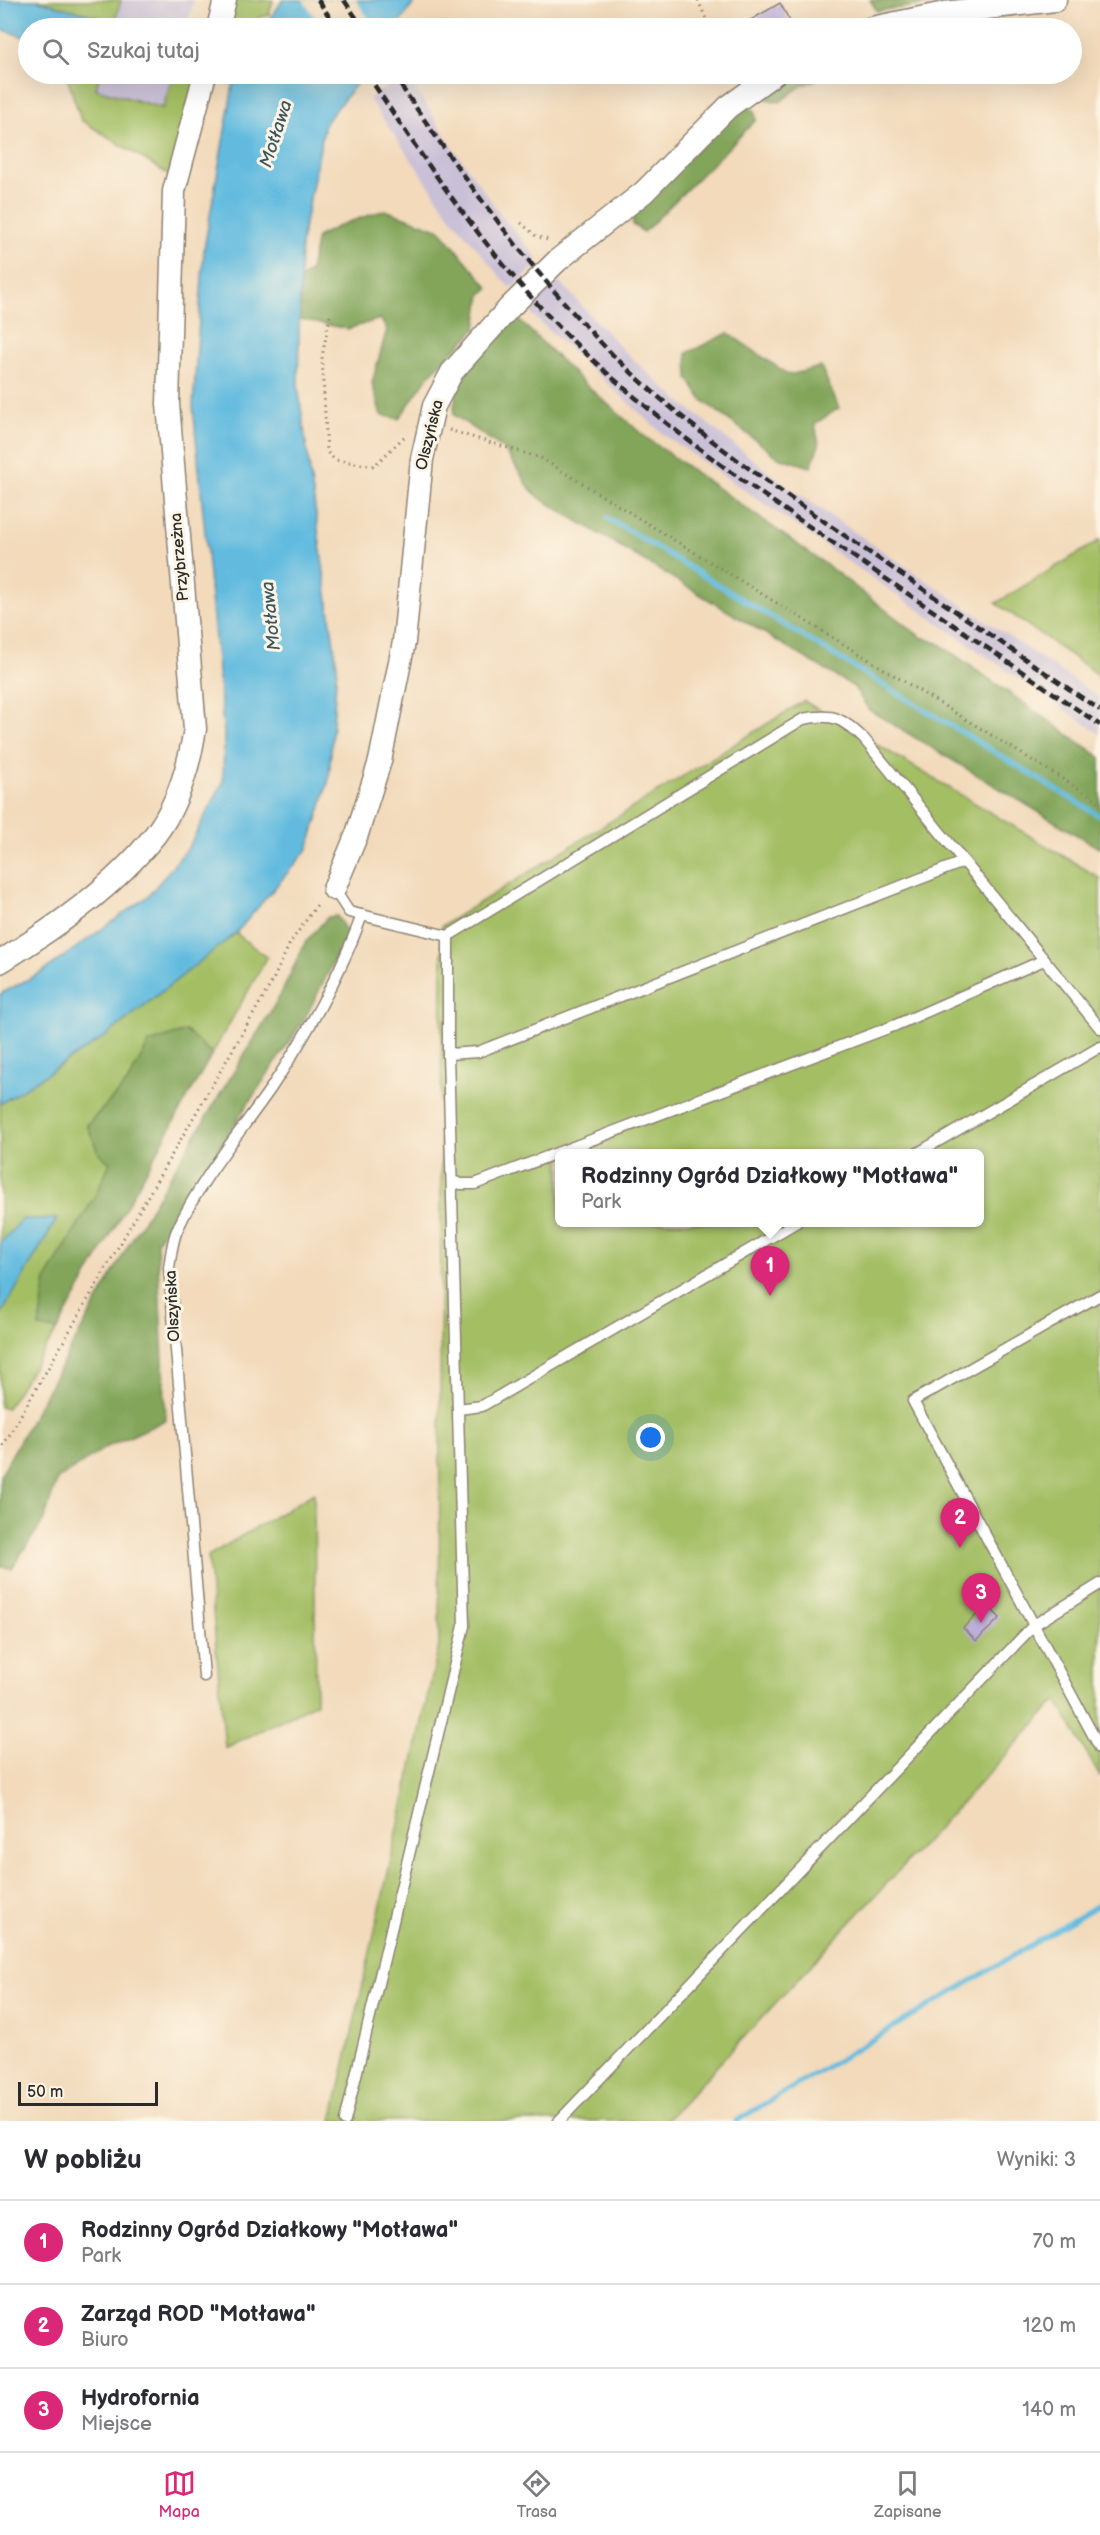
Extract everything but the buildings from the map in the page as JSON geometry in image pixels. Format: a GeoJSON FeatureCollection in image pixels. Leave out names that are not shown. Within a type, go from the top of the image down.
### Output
{"type":"FeatureCollection","features":[{"type":"Feature","properties":{"kind":"street"},"geometry":{"type":"LineString","coordinates":[[220,18],[225,0]]}},
{"type":"Feature","properties":{"kind":"street"},"geometry":{"type":"LineString","coordinates":[[921,18],[1055,0]]}},
{"type":"Feature","properties":{"kind":"street","name":"Przybrzeżna"},"geometry":{"type":"LineString","coordinates":[[0,962],[101,891],[156,834],[180,789],[189,763],[195,729],[168,404],[174,191],[203,84]]}},
{"type":"Feature","properties":{"kind":"street","name":"Olszyńska"},"geometry":{"type":"LineString","coordinates":[[334,889],[357,834],[380,761],[404,642],[422,459],[421,427],[452,372],[510,307],[558,260],[644,192],[728,107],[760,84]]}},
{"type":"Feature","properties":{"kind":"lane"},"geometry":{"type":"LineString","coordinates":[[334,889],[349,912],[445,936],[803,719],[824,715],[842,719],[864,739],[1100,1028]]}},
{"type":"Feature","properties":{"kind":"lane"},"geometry":{"type":"LineString","coordinates":[[448,1054],[477,1052],[963,862]]}},
{"type":"Feature","properties":{"kind":"lane","name":"Olszyńska"},"geometry":{"type":"LineString","coordinates":[[204,1676],[169,1268],[177,1230],[219,1159],[272,1087],[323,1002],[350,949],[362,915]]}},
{"type":"Feature","properties":{"kind":"lane"},"geometry":{"type":"LineString","coordinates":[[345,2121],[464,1626],[445,936]]}},
{"type":"Feature","properties":{"kind":"lane"},"geometry":{"type":"LineString","coordinates":[[568,1149],[896,1025],[1044,960]]}},
{"type":"Feature","properties":{"kind":"lane"},"geometry":{"type":"LineString","coordinates":[[925,1149],[1100,1047]]}},
{"type":"Feature","properties":{"kind":"lane"},"geometry":{"type":"LineString","coordinates":[[452,1180],[467,1185],[555,1154]]}},
{"type":"Feature","properties":{"kind":"lane"},"geometry":{"type":"LineString","coordinates":[[458,1409],[482,1407],[788,1227]]}},
{"type":"Feature","properties":{"kind":"lane"},"geometry":{"type":"LineString","coordinates":[[1100,1295],[913,1401],[1100,1748]]}},
{"type":"Feature","properties":{"kind":"lane"},"geometry":{"type":"LineString","coordinates":[[559,2121],[1034,1625],[1100,1584]]}},
{"type":"Feature","properties":{"kind":"path"},"geometry":{"type":"LineString","coordinates":[[698,0],[706,18]]}},
{"type":"Feature","properties":{"kind":"path"},"geometry":{"type":"LineString","coordinates":[[330,316],[322,357],[327,452],[335,460],[374,466],[421,427],[541,458],[1100,802]]}},
{"type":"Feature","properties":{"kind":"path"},"geometry":{"type":"LineString","coordinates":[[0,1451],[272,982],[290,942],[302,923],[334,889]]}},
{"type":"Feature","properties":{"kind":"shaded area"},"geometry":{"type":"Polygon","coordinates":[[[121,0],[194,0],[189,18],[116,18],[121,0]]]}},
{"type":"Feature","properties":{"kind":"shaded area"},"geometry":{"type":"Polygon","coordinates":[[[97,84],[170,84],[163,108],[96,89],[97,84]]]}},
{"type":"Feature","properties":{"kind":"shaded area"},"geometry":{"type":"Polygon","coordinates":[[[391,84],[412,84],[454,149],[501,215],[536,257],[536,265],[514,287],[508,286],[451,217],[369,99],[391,84]]]}},
{"type":"Feature","properties":{"kind":"shaded area"},"geometry":{"type":"Polygon","coordinates":[[[553,283],[561,283],[624,351],[679,401],[788,487],[1100,698],[1100,734],[664,435],[532,315],[532,306],[553,283]]]}},
{"type":"Feature","properties":{"kind":"green space"},"geometry":{"type":"Polygon","coordinates":[[[36,0],[121,0],[116,18],[98,17],[36,0]]]}},
{"type":"Feature","properties":{"kind":"green space"},"geometry":{"type":"Polygon","coordinates":[[[232,0],[273,0],[269,15],[259,18],[227,18],[232,0]]]}},
{"type":"Feature","properties":{"kind":"green space"},"geometry":{"type":"Polygon","coordinates":[[[870,0],[961,0],[877,11],[870,0]]]}},
{"type":"Feature","properties":{"kind":"green space"},"geometry":{"type":"Polygon","coordinates":[[[69,84],[97,84],[96,89],[163,108],[170,84],[194,84],[171,176],[81,120],[69,84]]]}},
{"type":"Feature","properties":{"kind":"green space"},"geometry":{"type":"Polygon","coordinates":[[[772,84],[806,84],[780,102],[767,99],[760,92],[772,84]]]}},
{"type":"Feature","properties":{"kind":"green space"},"geometry":{"type":"Polygon","coordinates":[[[743,104],[755,111],[756,120],[644,232],[633,225],[632,214],[743,104]]]}},
{"type":"Feature","properties":{"kind":"green space"},"geometry":{"type":"Polygon","coordinates":[[[385,210],[440,230],[489,288],[481,294],[476,329],[429,375],[399,419],[381,415],[372,383],[387,329],[380,319],[348,329],[299,319],[300,279],[310,271],[317,237],[343,224],[385,210]]]}},
{"type":"Feature","properties":{"kind":"green space"},"geometry":{"type":"Polygon","coordinates":[[[514,315],[586,385],[644,436],[828,566],[921,637],[938,643],[1100,757],[1100,849],[869,710],[854,687],[541,499],[531,490],[504,449],[454,415],[459,387],[466,374],[474,361],[514,315]]]}},
{"type":"Feature","properties":{"kind":"green space"},"geometry":{"type":"Polygon","coordinates":[[[728,333],[789,375],[821,367],[839,408],[815,424],[819,445],[811,467],[778,457],[701,399],[688,378],[687,353],[728,333]]]}},
{"type":"Feature","properties":{"kind":"green space"},"geometry":{"type":"Polygon","coordinates":[[[1100,540],[1100,676],[996,603],[1100,540]]]}},
{"type":"Feature","properties":{"kind":"green space"},"geometry":{"type":"Polygon","coordinates":[[[804,701],[1100,878],[1100,1777],[1057,1700],[666,2121],[332,2121],[439,1646],[442,926],[804,701]]]}},
{"type":"Feature","properties":{"kind":"green space"},"geometry":{"type":"Polygon","coordinates":[[[337,916],[348,934],[305,1018],[157,1241],[166,1420],[105,1448],[57,1480],[44,1520],[12,1568],[0,1567],[0,1476],[129,1244],[280,996],[305,943],[328,917],[337,916]]]}},
{"type":"Feature","properties":{"kind":"green space"},"geometry":{"type":"Polygon","coordinates":[[[236,933],[267,958],[212,1054],[186,1031],[149,1043],[127,1083],[87,1125],[99,1153],[110,1163],[39,1327],[57,1330],[7,1408],[0,1407],[0,1104],[103,1038],[236,933]]]}},
{"type":"Feature","properties":{"kind":"green space"},"geometry":{"type":"Polygon","coordinates":[[[186,1031],[212,1054],[57,1330],[39,1327],[46,1279],[95,1196],[110,1163],[99,1153],[87,1125],[127,1083],[149,1043],[186,1031]]]}},
{"type":"Feature","properties":{"kind":"green space"},"geometry":{"type":"Polygon","coordinates":[[[314,1493],[316,1703],[225,1748],[208,1556],[314,1493]]]}},
{"type":"Feature","properties":{"kind":"water"},"geometry":{"type":"Polygon","coordinates":[[[0,0],[36,0],[98,18],[18,18],[18,35],[0,29],[0,0]]]}},
{"type":"Feature","properties":{"kind":"water"},"geometry":{"type":"Polygon","coordinates":[[[283,0],[416,0],[403,18],[270,18],[283,0]]]}},
{"type":"Feature","properties":{"kind":"water","name":"Motława"},"geometry":{"type":"Polygon","coordinates":[[[233,84],[356,84],[325,123],[301,243],[298,386],[337,666],[329,779],[308,849],[236,933],[103,1038],[0,1104],[0,994],[42,972],[148,896],[188,848],[223,782],[224,734],[193,406],[204,249],[233,84]]]}},
{"type":"Feature","properties":{"kind":"water"},"geometry":{"type":"Polygon","coordinates":[[[23,1219],[57,1219],[0,1316],[0,1243],[23,1219]]]}},
{"type":"Feature","properties":{"kind":"pier"},"geometry":{"type":"Polygon","coordinates":[[[303,0],[356,0],[368,18],[315,18],[303,0]]]}},
{"type":"Feature","properties":{"kind":"waterway"},"geometry":{"type":"LineString","coordinates":[[608,518],[1100,816]]}},
{"type":"Feature","properties":{"kind":"waterway"},"geometry":{"type":"LineString","coordinates":[[736,2121],[1100,1904]]}},
{"type":"Feature","properties":{"kind":"railway"},"geometry":{"type":"LineString","coordinates":[[318,0],[330,18]]}},
{"type":"Feature","properties":{"kind":"railway"},"geometry":{"type":"LineString","coordinates":[[344,0],[356,18]]}},
{"type":"Feature","properties":{"kind":"railway"},"geometry":{"type":"LineString","coordinates":[[374,84],[435,174],[508,271],[595,362],[696,446],[768,498],[1100,725]]}},
{"type":"Feature","properties":{"kind":"railway"},"geometry":{"type":"LineString","coordinates":[[400,84],[470,184],[552,289],[613,355],[670,407],[762,478],[1100,710]]}},
{"type":"Feature","properties":{"kind":"place","name":"Rodzinny Ogród Działkowy \"Motława\""},"geometry":{"type":"Point","coordinates":[770,1296]}},
{"type":"Feature","properties":{"kind":"place","name":"Zarząd ROD \"Motława\""},"geometry":{"type":"Point","coordinates":[960,1548]}},
{"type":"Feature","properties":{"kind":"place","name":"Hydrofornia"},"geometry":{"type":"Point","coordinates":[981,1623]}}]}
